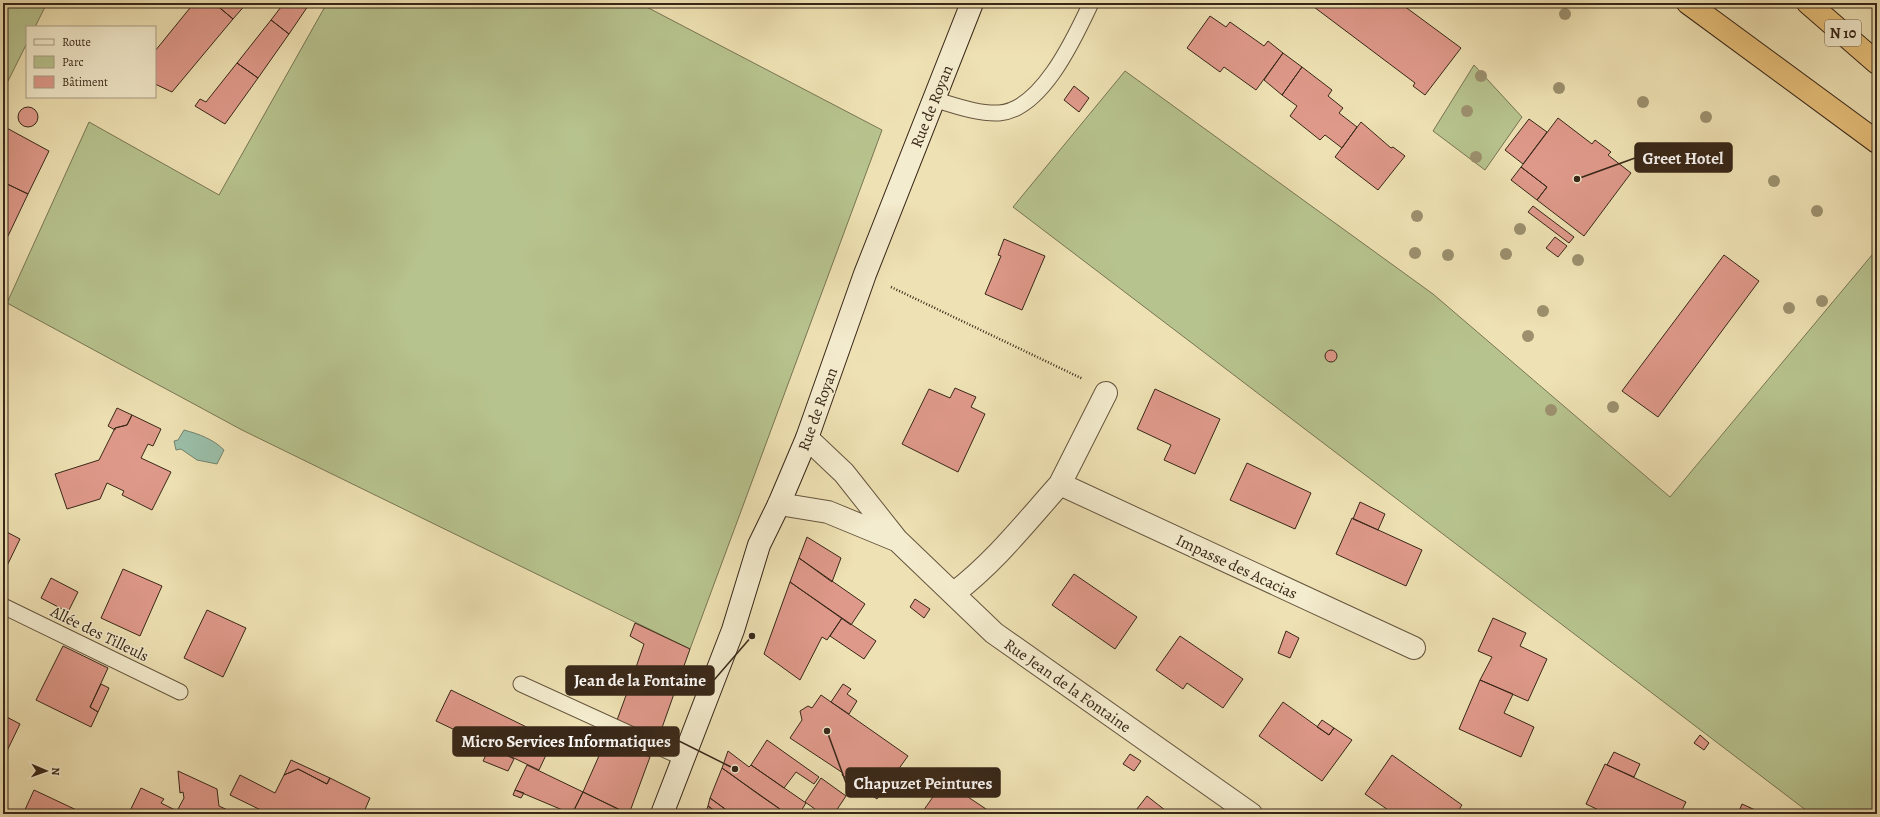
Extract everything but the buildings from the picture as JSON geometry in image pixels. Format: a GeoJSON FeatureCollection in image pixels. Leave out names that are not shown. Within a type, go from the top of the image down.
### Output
{"type":"FeatureCollection","features":[{"type":"Feature","properties":{"kind":"highway"},"geometry":{"type":"LineString","coordinates":[[1688,3],[1877,142]]}},
{"type":"Feature","properties":{"kind":"highway","name":"N 10"},"geometry":{"type":"LineString","coordinates":[[1808,3],[1877,63]]}},
{"type":"Feature","properties":{"kind":"street","name":"Rue de Royan"},"geometry":{"type":"LineString","coordinates":[[662,814],[733,630],[760,545],[807,438],[865,274],[972,3]]}},
{"type":"Feature","properties":{"kind":"street"},"geometry":{"type":"LineString","coordinates":[[954,593],[970,581],[1015,535],[1060,484],[1106,393]]}},
{"type":"Feature","properties":{"kind":"street","name":"Rue Jean de la Fontaine"},"geometry":{"type":"LineString","coordinates":[[807,438],[844,473],[897,540],[994,633],[1252,814]]}},
{"type":"Feature","properties":{"kind":"street","name":"Impasse des Acacias"},"geometry":{"type":"LineString","coordinates":[[1060,484],[1414,648]]}},
{"type":"Feature","properties":{"kind":"street","name":"Rue Jean de la Fontaine"},"geometry":{"type":"LineString","coordinates":[[779,504],[828,512],[897,540]]}},
{"type":"Feature","properties":{"kind":"lane"},"geometry":{"type":"LineString","coordinates":[[933,99],[978,112],[999,113],[1015,109],[1033,97],[1054,70],[1080,26],[1091,3]]}},
{"type":"Feature","properties":{"kind":"lane","name":"Allée des Tilleuls"},"geometry":{"type":"LineString","coordinates":[[3,606],[180,692]]}},
{"type":"Feature","properties":{"kind":"lane"},"geometry":{"type":"LineString","coordinates":[[521,684],[683,758]]}},
{"type":"Feature","properties":{"kind":"path"},"geometry":{"type":"LineString","coordinates":[[865,274],[1082,378],[1106,393]]}},
{"type":"Feature","properties":{"kind":"green space"},"geometry":{"type":"Polygon","coordinates":[[[3,3],[47,3],[36,26],[26,26],[26,45],[3,91],[3,3]]]}},
{"type":"Feature","properties":{"kind":"green space"},"geometry":{"type":"Polygon","coordinates":[[[327,3],[439,3],[445,7],[448,3],[639,3],[882,130],[690,649],[242,430],[7,303],[89,122],[219,195],[327,3]]]}},
{"type":"Feature","properties":{"kind":"green space"},"geometry":{"type":"Polygon","coordinates":[[[1474,65],[1522,117],[1485,170],[1433,131],[1474,65]]]}},
{"type":"Feature","properties":{"kind":"green space"},"geometry":{"type":"Polygon","coordinates":[[[1125,71],[1433,294],[1670,497],[1877,249],[1877,814],[1811,814],[1013,207],[1125,71]]]}},
{"type":"Feature","properties":{"kind":"shaded area"},"geometry":{"type":"Polygon","coordinates":[[[184,430],[206,437],[224,450],[217,464],[197,460],[181,449],[176,450],[174,441],[178,440],[184,430]]]}},
{"type":"Feature","properties":{"kind":"place","name":"Greet Hotel"},"geometry":{"type":"Point","coordinates":[1577,179]}},
{"type":"Feature","properties":{"kind":"place","name":"Jean de la Fontaine"},"geometry":{"type":"Point","coordinates":[752,636]}},
{"type":"Feature","properties":{"kind":"place","name":"Chapuzet Peintures"},"geometry":{"type":"Point","coordinates":[827,731]}},
{"type":"Feature","properties":{"kind":"place","name":"Micro Services Informatiques"},"geometry":{"type":"Point","coordinates":[735,769]}}]}
